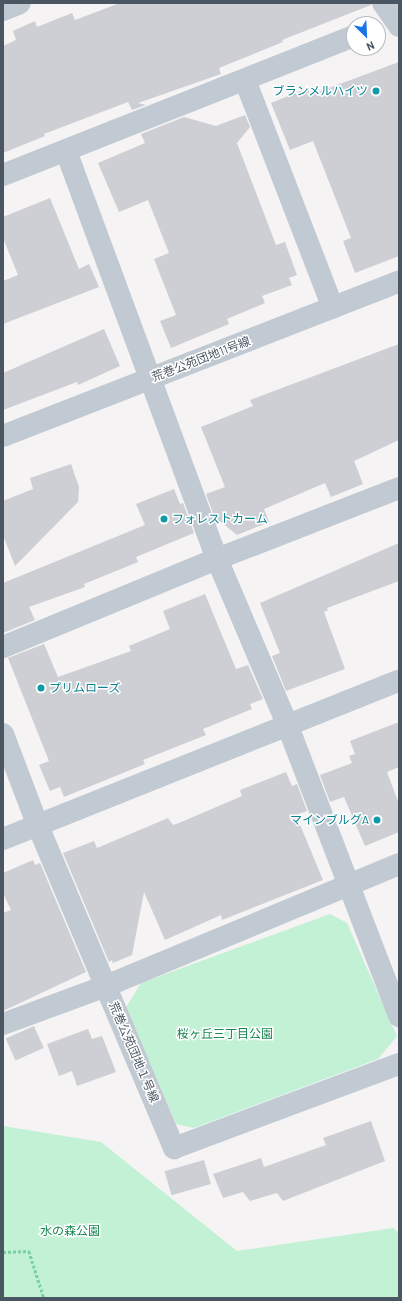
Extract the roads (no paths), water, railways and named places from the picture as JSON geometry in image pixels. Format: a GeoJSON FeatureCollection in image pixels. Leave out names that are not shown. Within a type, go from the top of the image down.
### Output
{"type":"FeatureCollection","features":[{"type":"Feature","properties":{"kind":"street"},"geometry":{"type":"LineString","coordinates":[[3,10],[20,3]]}},
{"type":"Feature","properties":{"kind":"street"},"geometry":{"type":"LineString","coordinates":[[3,175],[346,39]]}},
{"type":"Feature","properties":{"kind":"street"},"geometry":{"type":"LineString","coordinates":[[245,80],[333,308]]}},
{"type":"Feature","properties":{"kind":"street"},"geometry":{"type":"LineString","coordinates":[[66,151],[152,378],[217,559],[286,724],[346,885],[399,1016]]}},
{"type":"Feature","properties":{"kind":"street","name":"荒巻公苑団地11号線"},"geometry":{"type":"LineString","coordinates":[[3,436],[399,282]]}},
{"type":"Feature","properties":{"kind":"street"},"geometry":{"type":"LineString","coordinates":[[3,647],[217,559],[399,488]]}},
{"type":"Feature","properties":{"kind":"street"},"geometry":{"type":"LineString","coordinates":[[3,839],[286,724],[399,681]]}},
{"type":"Feature","properties":{"kind":"street","name":"荒巻公苑団地１号線"},"geometry":{"type":"LineString","coordinates":[[3,734],[38,826],[174,1148],[399,1064]]}},
{"type":"Feature","properties":{"kind":"street"},"geometry":{"type":"LineString","coordinates":[[3,1024],[106,986],[399,864]]}},
{"type":"Feature","properties":{"kind":"place","name":"ブランメルハイツ"},"geometry":{"type":"Point","coordinates":[376,91]}},
{"type":"Feature","properties":{"kind":"place","name":"フォレストカーム"},"geometry":{"type":"Point","coordinates":[164,519]}},
{"type":"Feature","properties":{"kind":"place","name":"プリムローズ"},"geometry":{"type":"Point","coordinates":[41,688]}},
{"type":"Feature","properties":{"kind":"place","name":"マインブルグA"},"geometry":{"type":"Point","coordinates":[377,820]}},
{"type":"Feature","properties":{"kind":"park label","name":"桜ヶ丘三丁目公園"},"geometry":{"type":"Point","coordinates":[225,1034]}},
{"type":"Feature","properties":{"kind":"park label","name":"水の森公園"},"geometry":{"type":"Point","coordinates":[70,1231]}}]}
